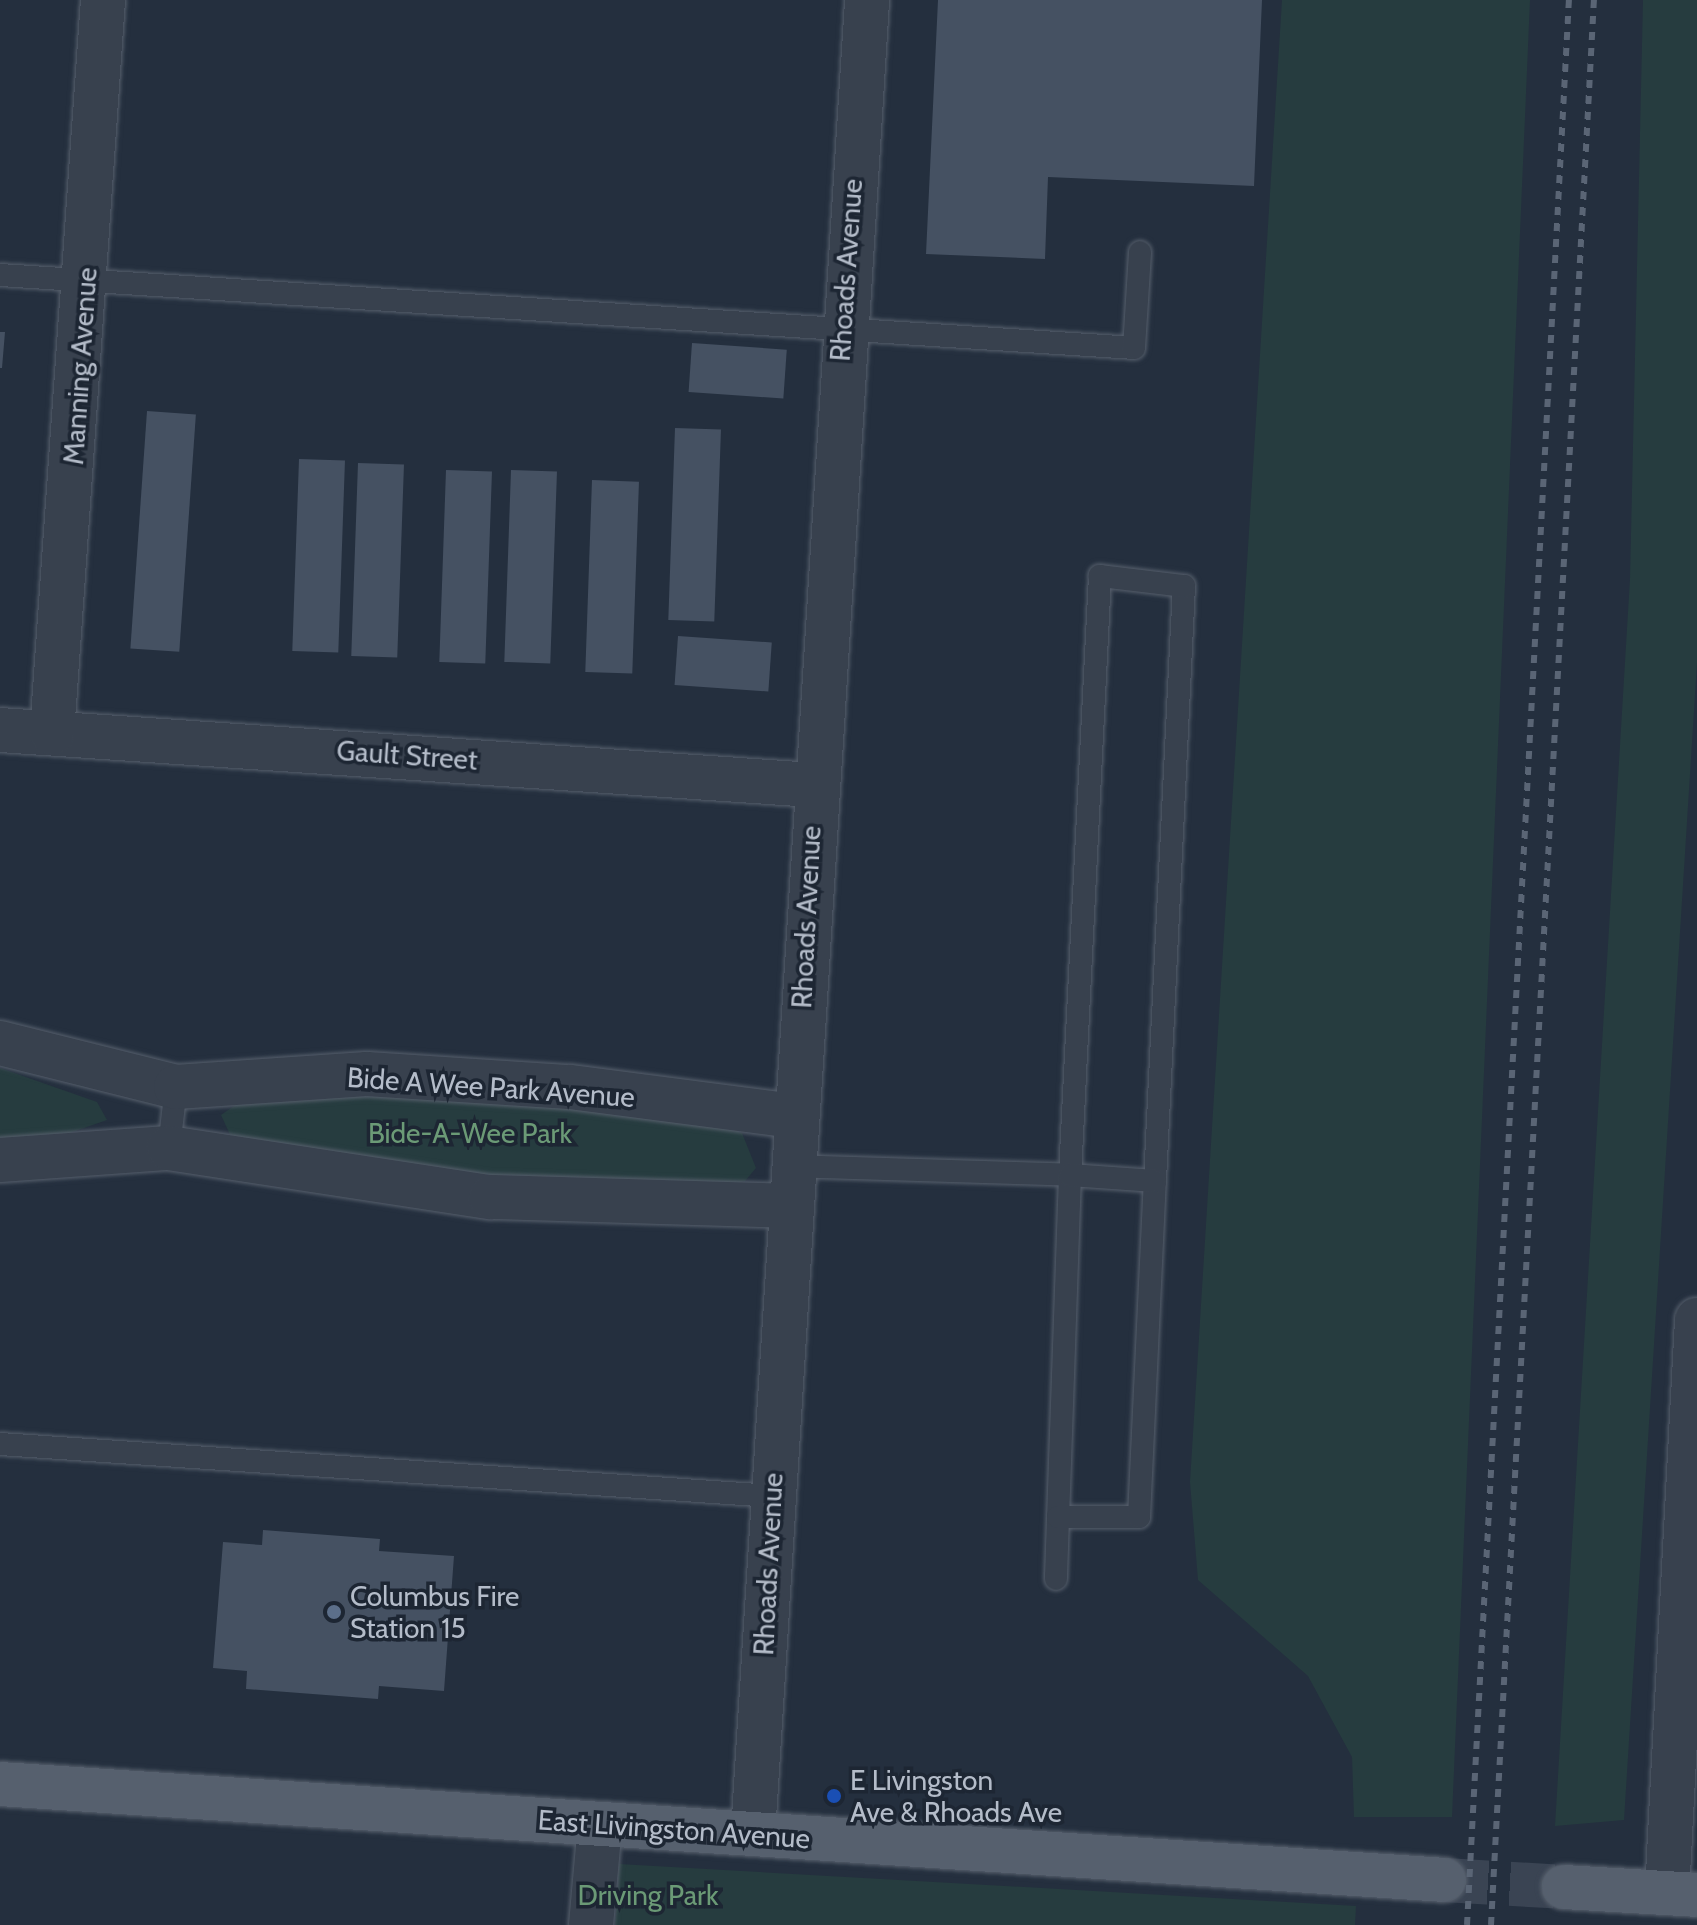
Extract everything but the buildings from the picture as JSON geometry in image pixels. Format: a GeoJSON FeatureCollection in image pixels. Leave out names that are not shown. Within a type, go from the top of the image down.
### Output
{"type":"FeatureCollection","features":[{"type":"Feature","properties":{"kind":"main road","name":"East Livingston Avenue"},"geometry":{"type":"LineString","coordinates":[[0,1784],[1444,1880]]}},
{"type":"Feature","properties":{"kind":"main road"},"geometry":{"type":"LineString","coordinates":[[1564,1887],[1682,1894]]}},
{"type":"Feature","properties":{"kind":"street","name":"Manning Avenue"},"geometry":{"type":"LineString","coordinates":[[52,733],[87,280],[103,0]]}},
{"type":"Feature","properties":{"kind":"street","name":"Rhoads Avenue"},"geometry":{"type":"LineString","coordinates":[[753,1834],[813,785],[867,0]]}},
{"type":"Feature","properties":{"kind":"street","name":"Gault Street"},"geometry":{"type":"LineString","coordinates":[[0,730],[813,785]]}},
{"type":"Feature","properties":{"kind":"street","name":"Bide A Wee Park Avenue"},"geometry":{"type":"LineString","coordinates":[[0,1043],[176,1087],[367,1074],[570,1087],[794,1116]]}},
{"type":"Feature","properties":{"kind":"street"},"geometry":{"type":"LineString","coordinates":[[0,1160],[169,1148],[491,1197],[790,1186]]}},
{"type":"Feature","properties":{"kind":"street"},"geometry":{"type":"LineString","coordinates":[[1682,1894],[1697,1320]]}},
{"type":"Feature","properties":{"kind":"street"},"geometry":{"type":"LineString","coordinates":[[591,1925],[600,1824]]}},
{"type":"Feature","properties":{"kind":"lane"},"geometry":{"type":"LineString","coordinates":[[0,275],[1134,348],[1140,252]]}},
{"type":"Feature","properties":{"kind":"lane"},"geometry":{"type":"LineString","coordinates":[[1056,1579],[1058,1517],[1070,1175],[1100,576],[1184,586],[1139,1517],[1058,1517]]}},
{"type":"Feature","properties":{"kind":"lane"},"geometry":{"type":"LineString","coordinates":[[169,1148],[176,1087]]}},
{"type":"Feature","properties":{"kind":"lane"},"geometry":{"type":"LineString","coordinates":[[790,1186],[1070,1175],[1155,1181]]}},
{"type":"Feature","properties":{"kind":"lane"},"geometry":{"type":"LineString","coordinates":[[0,1444],[773,1496]]}},
{"type":"Feature","properties":{"kind":"green space"},"geometry":{"type":"Polygon","coordinates":[[[1282,0],[1530,0],[1452,1817],[1354,1817],[1352,1757],[1308,1676],[1198,1580],[1190,1482],[1282,0]]]}},
{"type":"Feature","properties":{"kind":"green space"},"geometry":{"type":"Polygon","coordinates":[[[1643,0],[1697,0],[1697,663],[1624,1820],[1555,1826],[1630,579],[1643,0]]]}},
{"type":"Feature","properties":{"kind":"green space"},"geometry":{"type":"Polygon","coordinates":[[[0,1068],[97,1102],[107,1120],[58,1137],[0,1139],[0,1068]]]}},
{"type":"Feature","properties":{"kind":"green space","name":"Bide-A-Wee Park"},"geometry":{"type":"Polygon","coordinates":[[[366,1084],[717,1123],[742,1133],[756,1168],[745,1181],[727,1186],[490,1178],[232,1139],[221,1115],[244,1099],[366,1084]]]}},
{"type":"Feature","properties":{"kind":"green space","name":"Driving Park"},"geometry":{"type":"Polygon","coordinates":[[[619,1864],[1356,1906],[1355,1925],[615,1925],[619,1864]]]}},
{"type":"Feature","properties":{"kind":"tunnel"},"geometry":{"type":"LineString","coordinates":[[1444,1880],[1564,1887]]}},
{"type":"Feature","properties":{"kind":"railway"},"geometry":{"type":"LineString","coordinates":[[1467,1925],[1569,0]]}},
{"type":"Feature","properties":{"kind":"railway"},"geometry":{"type":"LineString","coordinates":[[1491,1925],[1594,0]]}},
{"type":"Feature","properties":{"kind":"place","name":"Columbus Fire Station 15"},"geometry":{"type":"Point","coordinates":[334,1612]}},
{"type":"Feature","properties":{"kind":"place","name":"E Livingston Ave & Rhoads Ave"},"geometry":{"type":"Point","coordinates":[834,1796]}}]}
